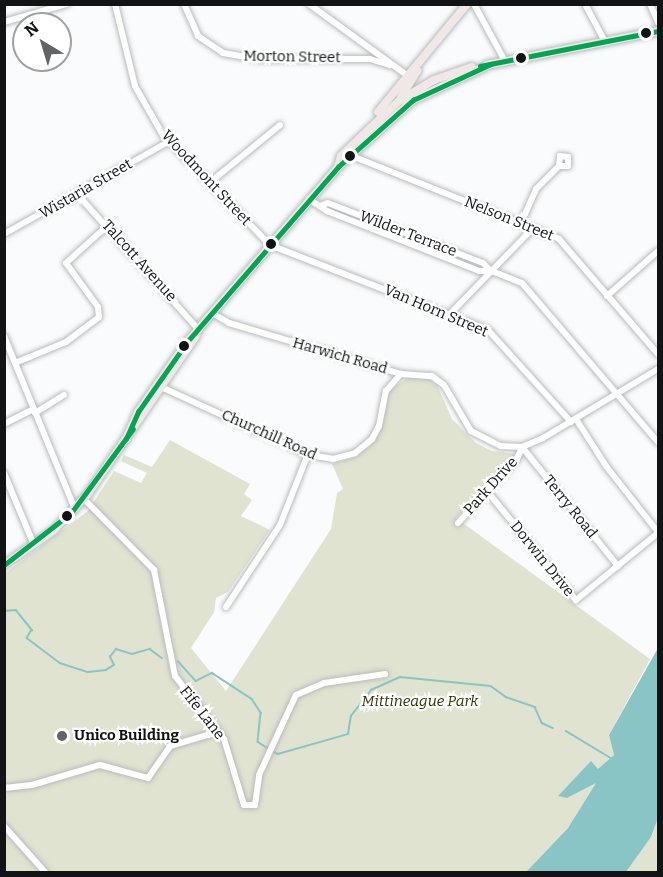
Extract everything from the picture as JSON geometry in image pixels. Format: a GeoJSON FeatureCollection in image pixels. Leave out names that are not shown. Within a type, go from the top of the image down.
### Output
{"type":"FeatureCollection","features":[{"type":"Feature","properties":{"kind":"main road"},"geometry":{"type":"LineString","coordinates":[[370,127],[467,4]]}},
{"type":"Feature","properties":{"kind":"main road"},"geometry":{"type":"LineString","coordinates":[[338,167],[341,156],[370,127],[399,101],[437,78],[604,39],[658,31]]}},
{"type":"Feature","properties":{"kind":"main road"},"geometry":{"type":"LineString","coordinates":[[4,566],[34,545],[84,499],[126,439],[159,386],[212,313],[338,167],[413,100],[491,64]]}},
{"type":"Feature","properties":{"kind":"main road"},"geometry":{"type":"LineString","coordinates":[[410,77],[437,78]]}},
{"type":"Feature","properties":{"kind":"main road"},"geometry":{"type":"LineString","coordinates":[[399,101],[410,77]]}},
{"type":"Feature","properties":{"kind":"street"},"geometry":{"type":"LineString","coordinates":[[4,22],[66,4]]}},
{"type":"Feature","properties":{"kind":"street","name":"Woodmont Street"},"geometry":{"type":"LineString","coordinates":[[115,4],[135,87],[168,142],[270,245]]}},
{"type":"Feature","properties":{"kind":"street","name":"Morton Street"},"geometry":{"type":"LineString","coordinates":[[184,4],[198,36],[223,53],[257,59],[370,59],[390,65]]}},
{"type":"Feature","properties":{"kind":"street"},"geometry":{"type":"LineString","coordinates":[[309,4],[390,65],[410,77]]}},
{"type":"Feature","properties":{"kind":"street"},"geometry":{"type":"LineString","coordinates":[[474,4],[505,62]]}},
{"type":"Feature","properties":{"kind":"street"},"geometry":{"type":"LineString","coordinates":[[585,4],[604,39]]}},
{"type":"Feature","properties":{"kind":"street"},"geometry":{"type":"LineString","coordinates":[[650,4],[658,22]]}},
{"type":"Feature","properties":{"kind":"street"},"geometry":{"type":"LineString","coordinates":[[208,184],[280,125]]}},
{"type":"Feature","properties":{"kind":"street","name":"Wistaria Street"},"geometry":{"type":"LineString","coordinates":[[4,234],[168,142]]}},
{"type":"Feature","properties":{"kind":"street","name":"Nelson Street"},"geometry":{"type":"LineString","coordinates":[[351,156],[559,239],[658,354]]}},
{"type":"Feature","properties":{"kind":"street"},"geometry":{"type":"LineString","coordinates":[[521,223],[536,189],[559,166]]}},
{"type":"Feature","properties":{"kind":"street","name":"Talcott Avenue"},"geometry":{"type":"LineString","coordinates":[[77,194],[199,330]]}},
{"type":"Feature","properties":{"kind":"street","name":"Wilder Terrace"},"geometry":{"type":"LineString","coordinates":[[309,200],[322,205],[327,211],[479,271],[492,271]]}},
{"type":"Feature","properties":{"kind":"street","name":"Wilder Terrace"},"geometry":{"type":"LineString","coordinates":[[322,205],[328,203],[483,263],[492,271],[530,289],[658,442]]}},
{"type":"Feature","properties":{"kind":"street"},"geometry":{"type":"LineString","coordinates":[[375,230],[378,222]]}},
{"type":"Feature","properties":{"kind":"street"},"geometry":{"type":"LineString","coordinates":[[15,363],[66,342],[100,315],[66,263],[107,226]]}},
{"type":"Feature","properties":{"kind":"street"},"geometry":{"type":"LineString","coordinates":[[449,315],[533,228]]}},
{"type":"Feature","properties":{"kind":"street"},"geometry":{"type":"LineString","coordinates":[[428,251],[431,243]]}},
{"type":"Feature","properties":{"kind":"street","name":"Van Horn Street"},"geometry":{"type":"LineString","coordinates":[[270,245],[490,331],[573,421]]}},
{"type":"Feature","properties":{"kind":"street"},"geometry":{"type":"LineString","coordinates":[[607,296],[658,251]]}},
{"type":"Feature","properties":{"kind":"street","name":"Harwich Road"},"geometry":{"type":"LineString","coordinates":[[212,313],[229,323],[401,374],[419,372],[436,378],[447,389],[462,420],[476,434],[501,446],[522,447]]}},
{"type":"Feature","properties":{"kind":"street"},"geometry":{"type":"LineString","coordinates":[[4,336],[75,509]]}},
{"type":"Feature","properties":{"kind":"street"},"geometry":{"type":"LineString","coordinates":[[522,447],[573,421],[658,369]]}},
{"type":"Feature","properties":{"kind":"street","name":"Churchill Road"},"geometry":{"type":"LineString","coordinates":[[159,386],[308,454],[337,458],[361,450],[377,431],[386,390],[401,374]]}},
{"type":"Feature","properties":{"kind":"street"},"geometry":{"type":"LineString","coordinates":[[4,424],[64,395]]}},
{"type":"Feature","properties":{"kind":"street","name":"Dorwin Drive"},"geometry":{"type":"LineString","coordinates":[[487,491],[576,600],[618,566],[658,533],[573,421]]}},
{"type":"Feature","properties":{"kind":"street","name":"Park Drive"},"geometry":{"type":"LineString","coordinates":[[458,523],[517,459],[522,447]]}},
{"type":"Feature","properties":{"kind":"street","name":"Terry Road"},"geometry":{"type":"LineString","coordinates":[[522,447],[618,566]]}},
{"type":"Feature","properties":{"kind":"street"},"geometry":{"type":"LineString","coordinates":[[226,608],[280,525],[308,454]]}},
{"type":"Feature","properties":{"kind":"street"},"geometry":{"type":"LineString","coordinates":[[4,473],[34,545]]}},
{"type":"Feature","properties":{"kind":"street","name":"Fife Lane"},"geometry":{"type":"LineString","coordinates":[[84,499],[154,570],[175,676],[218,732],[232,758],[240,799],[250,808],[256,801],[259,775],[296,695],[324,683],[385,674]]}},
{"type":"Feature","properties":{"kind":"street"},"geometry":{"type":"LineString","coordinates":[[4,788],[32,785],[100,765],[148,778],[170,746],[218,732]]}},
{"type":"Feature","properties":{"kind":"street"},"geometry":{"type":"LineString","coordinates":[[4,826],[45,873]]}},
{"type":"Feature","properties":{"kind":"green space","name":"Mittineague Park"},"geometry":{"type":"Polygon","coordinates":[[[409,377],[425,377],[437,385],[452,419],[476,443],[492,451],[515,454],[456,518],[650,659],[609,735],[614,755],[598,770],[591,762],[559,795],[567,798],[597,782],[568,828],[526,872],[5,872],[4,574],[88,511],[114,471],[141,483],[147,473],[121,461],[124,455],[152,467],[170,440],[250,484],[244,494],[252,500],[241,516],[270,530],[228,592],[216,598],[214,612],[191,648],[226,691],[331,529],[337,493],[343,489],[332,464],[356,457],[371,445],[382,427],[389,391],[409,377]]]}},
{"type":"Feature","properties":{"kind":"green space"},"geometry":{"type":"Polygon","coordinates":[[[658,818],[658,872],[626,872],[651,837],[658,818]]]}},
{"type":"Feature","properties":{"kind":"water"},"geometry":{"type":"Polygon","coordinates":[[[658,648],[658,818],[651,837],[626,872],[526,872],[568,828],[596,783],[567,798],[558,796],[591,761],[598,769],[614,755],[609,735],[658,648]]]}},
{"type":"Feature","properties":{"kind":"waterway"},"geometry":{"type":"LineString","coordinates":[[4,611],[16,610],[32,630],[27,638],[60,663],[88,672],[106,670],[114,665],[110,657],[116,649],[132,654],[150,649],[162,658]]}},
{"type":"Feature","properties":{"kind":"waterway"},"geometry":{"type":"LineString","coordinates":[[178,661],[196,681],[212,673],[252,699],[261,713],[258,742],[269,749]]}},
{"type":"Feature","properties":{"kind":"waterway"},"geometry":{"type":"LineString","coordinates":[[274,752],[278,754],[348,734],[351,716],[371,690],[400,677],[491,686],[506,697],[535,707],[542,723],[553,728]]}},
{"type":"Feature","properties":{"kind":"waterway"},"geometry":{"type":"LineString","coordinates":[[566,731],[611,758]]}},
{"type":"Feature","properties":{"kind":"transit line"},"geometry":{"type":"LineString","coordinates":[[480,66],[658,31]]}},
{"type":"Feature","properties":{"kind":"transit line"},"geometry":{"type":"LineString","coordinates":[[126,439],[138,412],[187,342],[338,167],[413,100],[491,64]]}},
{"type":"Feature","properties":{"kind":"transit line"},"geometry":{"type":"LineString","coordinates":[[4,565],[71,513],[133,429]]}},
{"type":"Feature","properties":{"kind":"place","name":"Unico Building"},"geometry":{"type":"Point","coordinates":[62,736]}}]}
